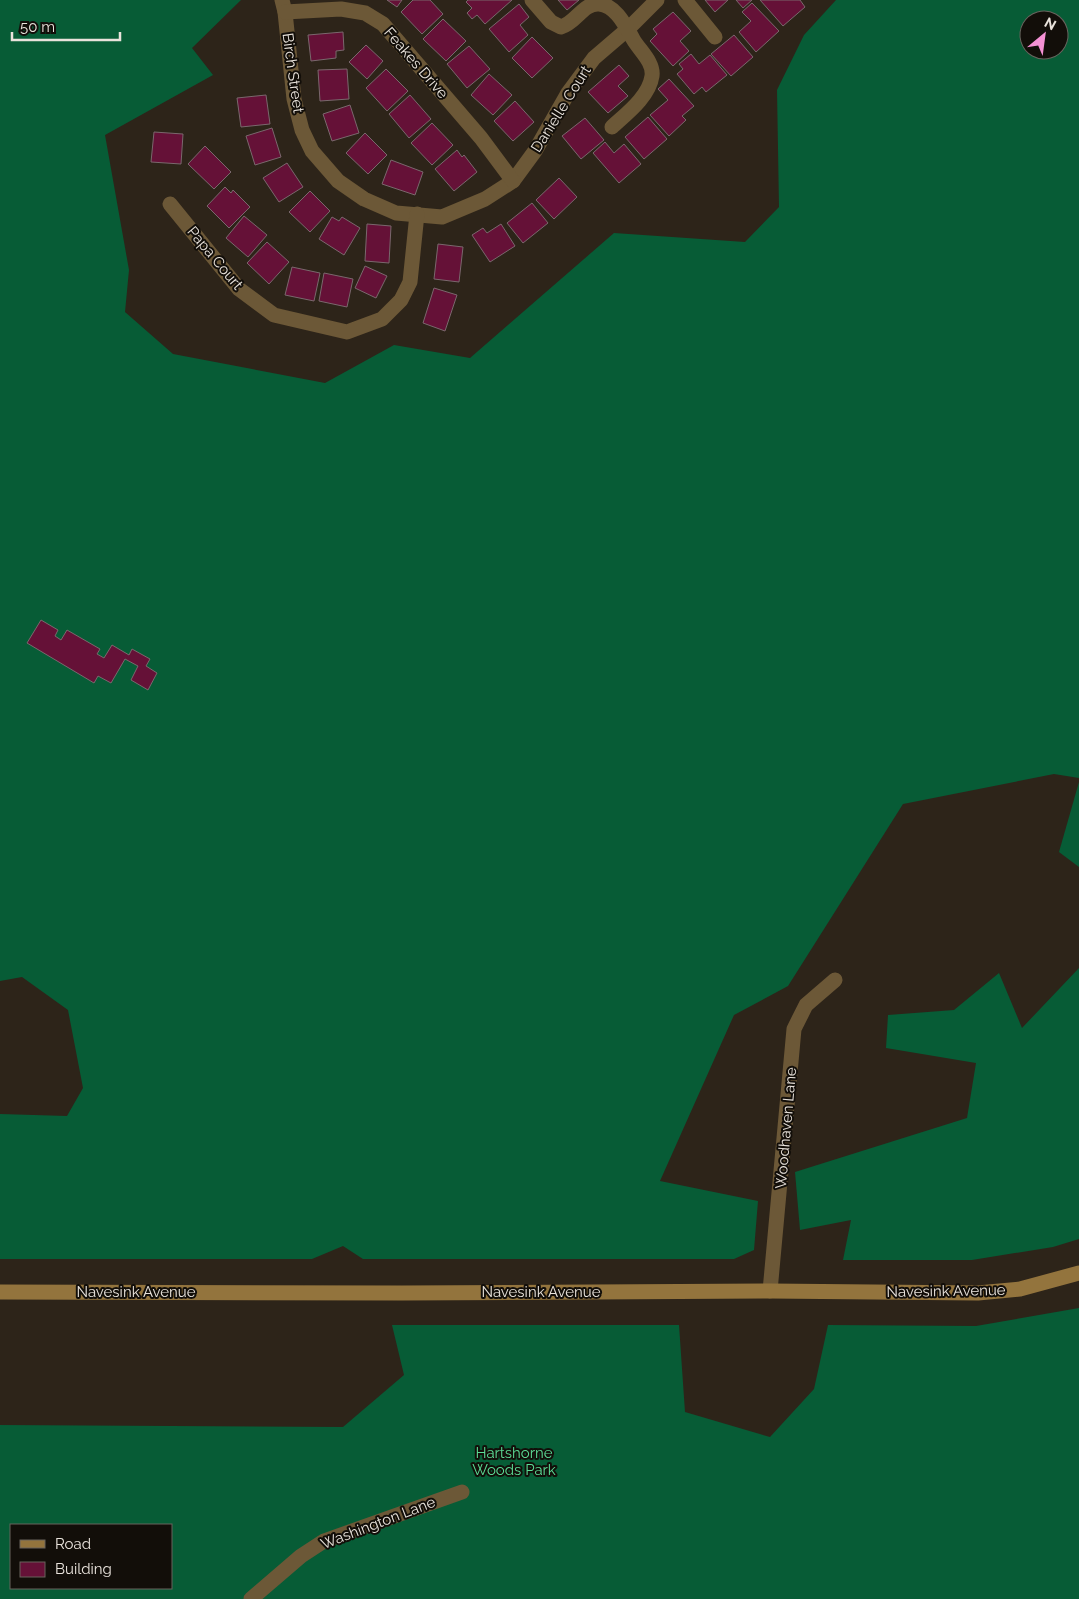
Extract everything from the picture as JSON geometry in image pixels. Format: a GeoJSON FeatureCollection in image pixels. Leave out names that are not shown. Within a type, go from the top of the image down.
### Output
{"type":"FeatureCollection","features":[{"type":"Feature","properties":{"kind":"main road","name":"Navesink Avenue"},"geometry":{"type":"LineString","coordinates":[[0,1292],[997,1292],[1029,1287],[1079,1273]]}},
{"type":"Feature","properties":{"kind":"street"},"geometry":{"type":"LineString","coordinates":[[532,0],[551,22],[561,27],[569,25],[589,5],[601,4],[612,10],[629,28],[633,39],[650,64],[652,74],[649,85],[642,96],[630,111],[612,127]]}},
{"type":"Feature","properties":{"kind":"street","name":"Danielle Court"},"geometry":{"type":"LineString","coordinates":[[513,181],[535,151],[568,93],[594,58],[658,0]]}},
{"type":"Feature","properties":{"kind":"street"},"geometry":{"type":"LineString","coordinates":[[685,0],[715,37]]}},
{"type":"Feature","properties":{"kind":"street","name":"Feakes Drive"},"geometry":{"type":"LineString","coordinates":[[283,6],[341,9],[365,13],[383,24],[481,138],[513,181]]}},
{"type":"Feature","properties":{"kind":"street","name":"Birch Street"},"geometry":{"type":"LineString","coordinates":[[283,6],[294,99],[302,130],[312,150],[338,181],[364,199],[396,213],[442,216],[485,199],[513,181]]}},
{"type":"Feature","properties":{"kind":"street","name":"Papa Court"},"geometry":{"type":"LineString","coordinates":[[170,204],[239,289],[274,315],[347,332],[382,320],[402,300],[410,282],[416,214]]}},
{"type":"Feature","properties":{"kind":"street","name":"Woodhaven Lane"},"geometry":{"type":"LineString","coordinates":[[770,1291],[794,1029],[806,1005],[834,980]]}},
{"type":"Feature","properties":{"kind":"street","name":"Washington Lane"},"geometry":{"type":"LineString","coordinates":[[251,1599],[301,1556],[324,1541],[462,1492]]}},
{"type":"Feature","properties":{"kind":"green space"},"geometry":{"type":"Polygon","coordinates":[[[0,0],[241,0],[192,48],[213,75],[105,135],[129,270],[125,312],[173,354],[325,383],[394,345],[470,358],[614,233],[745,242],[779,207],[777,90],[804,35],[836,0],[1079,0],[1079,778],[1054,774],[903,804],[788,986],[734,1015],[660,1181],[758,1201],[754,1250],[734,1259],[363,1259],[343,1246],[312,1259],[0,1259],[0,1114],[67,1116],[83,1088],[68,1010],[22,977],[0,981],[0,0]]]}},
{"type":"Feature","properties":{"kind":"green space"},"geometry":{"type":"Polygon","coordinates":[[[1079,782],[1079,867],[1059,852],[1079,782]]]}},
{"type":"Feature","properties":{"kind":"green space"},"geometry":{"type":"Polygon","coordinates":[[[1079,968],[1079,1239],[1053,1247],[972,1260],[843,1260],[851,1220],[800,1230],[795,1172],[967,1118],[976,1063],[886,1048],[888,1015],[954,1010],[999,973],[1022,1028],[1079,968]]]}},
{"type":"Feature","properties":{"kind":"green space","name":"Hartshorne Woods Park"},"geometry":{"type":"Polygon","coordinates":[[[1079,1308],[1079,1599],[0,1599],[0,1425],[343,1427],[404,1375],[392,1325],[679,1325],[685,1412],[770,1437],[814,1389],[828,1325],[976,1326],[1079,1308]]]}},
{"type":"Feature","properties":{"kind":"building"},"geometry":{"type":"Polygon","coordinates":[[[387,0],[402,0],[397,7],[387,0]]]}},
{"type":"Feature","properties":{"kind":"building"},"geometry":{"type":"Polygon","coordinates":[[[413,0],[430,0],[443,14],[422,34],[401,12],[413,0]]]}},
{"type":"Feature","properties":{"kind":"building"},"geometry":{"type":"Polygon","coordinates":[[[468,0],[512,0],[485,24],[477,15],[472,19],[467,13],[472,8],[466,2],[468,0]]]}},
{"type":"Feature","properties":{"kind":"building"},"geometry":{"type":"Polygon","coordinates":[[[558,0],[579,0],[567,10],[558,0]]]}},
{"type":"Feature","properties":{"kind":"building"},"geometry":{"type":"Polygon","coordinates":[[[705,0],[728,0],[715,12],[705,0]]]}},
{"type":"Feature","properties":{"kind":"building"},"geometry":{"type":"Polygon","coordinates":[[[736,0],[752,0],[743,8],[736,0]]]}},
{"type":"Feature","properties":{"kind":"building"},"geometry":{"type":"Polygon","coordinates":[[[760,0],[800,0],[805,7],[783,26],[760,0]]]}},
{"type":"Feature","properties":{"kind":"building"},"geometry":{"type":"Polygon","coordinates":[[[752,3],[779,31],[756,52],[739,32],[751,21],[742,12],[752,3]]]}},
{"type":"Feature","properties":{"kind":"building"},"geometry":{"type":"Polygon","coordinates":[[[519,4],[529,17],[520,25],[528,35],[509,52],[489,29],[519,4]]]}},
{"type":"Feature","properties":{"kind":"building"},"geometry":{"type":"Polygon","coordinates":[[[673,12],[691,31],[680,41],[689,51],[673,66],[650,41],[657,34],[653,29],[673,12]]]}},
{"type":"Feature","properties":{"kind":"building"},"geometry":{"type":"Polygon","coordinates":[[[443,19],[466,41],[446,61],[423,39],[443,19]]]}},
{"type":"Feature","properties":{"kind":"building"},"geometry":{"type":"Polygon","coordinates":[[[343,32],[344,50],[336,51],[336,58],[311,61],[308,35],[343,32]]]}},
{"type":"Feature","properties":{"kind":"building"},"geometry":{"type":"Polygon","coordinates":[[[734,35],[753,57],[731,76],[711,54],[734,35]]]}},
{"type":"Feature","properties":{"kind":"building"},"geometry":{"type":"Polygon","coordinates":[[[532,37],[553,58],[532,78],[512,58],[532,37]]]}},
{"type":"Feature","properties":{"kind":"building"},"geometry":{"type":"Polygon","coordinates":[[[366,45],[383,61],[367,79],[349,62],[366,45]]]}},
{"type":"Feature","properties":{"kind":"building"},"geometry":{"type":"Polygon","coordinates":[[[469,46],[490,69],[467,88],[447,64],[469,46]]]}},
{"type":"Feature","properties":{"kind":"building"},"geometry":{"type":"Polygon","coordinates":[[[691,54],[699,64],[710,55],[727,75],[706,92],[702,87],[694,94],[677,74],[683,69],[679,64],[691,54]]]}},
{"type":"Feature","properties":{"kind":"building"},"geometry":{"type":"Polygon","coordinates":[[[619,65],[629,76],[618,86],[628,96],[608,113],[588,92],[619,65]]]}},
{"type":"Feature","properties":{"kind":"building"},"geometry":{"type":"Polygon","coordinates":[[[347,69],[349,99],[320,101],[318,70],[347,69]]]}},
{"type":"Feature","properties":{"kind":"building"},"geometry":{"type":"Polygon","coordinates":[[[386,69],[408,91],[387,111],[366,88],[386,69]]]}},
{"type":"Feature","properties":{"kind":"building"},"geometry":{"type":"Polygon","coordinates":[[[489,74],[512,95],[493,115],[471,95],[489,74]]]}},
{"type":"Feature","properties":{"kind":"building"},"geometry":{"type":"Polygon","coordinates":[[[669,79],[694,106],[682,116],[686,120],[669,136],[650,115],[668,100],[658,89],[669,79]]]}},
{"type":"Feature","properties":{"kind":"building"},"geometry":{"type":"Polygon","coordinates":[[[266,95],[270,124],[241,127],[237,98],[266,95]]]}},
{"type":"Feature","properties":{"kind":"building"},"geometry":{"type":"Polygon","coordinates":[[[410,95],[431,119],[409,138],[389,114],[410,95]]]}},
{"type":"Feature","properties":{"kind":"building"},"geometry":{"type":"Polygon","coordinates":[[[515,101],[534,122],[513,141],[494,121],[515,101]]]}},
{"type":"Feature","properties":{"kind":"building"},"geometry":{"type":"Polygon","coordinates":[[[350,105],[359,133],[332,141],[323,114],[350,105]]]}},
{"type":"Feature","properties":{"kind":"building"},"geometry":{"type":"Polygon","coordinates":[[[648,117],[667,139],[644,159],[625,137],[648,117]]]}},
{"type":"Feature","properties":{"kind":"building"},"geometry":{"type":"Polygon","coordinates":[[[585,118],[604,140],[581,159],[562,136],[585,118]]]}},
{"type":"Feature","properties":{"kind":"building"},"geometry":{"type":"Polygon","coordinates":[[[432,123],[453,145],[432,165],[411,143],[432,123]]]}},
{"type":"Feature","properties":{"kind":"building"},"geometry":{"type":"Polygon","coordinates":[[[272,128],[281,157],[255,165],[246,136],[272,128]]]}},
{"type":"Feature","properties":{"kind":"building"},"geometry":{"type":"Polygon","coordinates":[[[154,132],[183,134],[181,164],[151,162],[154,132]]]}},
{"type":"Feature","properties":{"kind":"building"},"geometry":{"type":"Polygon","coordinates":[[[365,133],[387,155],[368,174],[346,153],[365,133]]]}},
{"type":"Feature","properties":{"kind":"building"},"geometry":{"type":"Polygon","coordinates":[[[605,142],[614,153],[624,144],[641,164],[619,183],[593,153],[605,142]]]}},
{"type":"Feature","properties":{"kind":"building"},"geometry":{"type":"Polygon","coordinates":[[[205,146],[231,172],[214,189],[188,164],[205,146]]]}},
{"type":"Feature","properties":{"kind":"building"},"geometry":{"type":"Polygon","coordinates":[[[457,150],[462,157],[464,155],[477,172],[454,191],[435,169],[457,150]]]}},
{"type":"Feature","properties":{"kind":"building"},"geometry":{"type":"Polygon","coordinates":[[[391,160],[423,172],[415,195],[382,184],[391,160]]]}},
{"type":"Feature","properties":{"kind":"building"},"geometry":{"type":"Polygon","coordinates":[[[287,163],[303,187],[279,202],[263,178],[287,163]]]}},
{"type":"Feature","properties":{"kind":"building"},"geometry":{"type":"Polygon","coordinates":[[[559,178],[577,197],[554,219],[536,200],[559,178]]]}},
{"type":"Feature","properties":{"kind":"building"},"geometry":{"type":"Polygon","coordinates":[[[225,187],[231,193],[233,190],[250,207],[229,228],[207,206],[225,187]]]}},
{"type":"Feature","properties":{"kind":"building"},"geometry":{"type":"Polygon","coordinates":[[[310,191],[330,211],[310,232],[289,212],[310,191]]]}},
{"type":"Feature","properties":{"kind":"building"},"geometry":{"type":"Polygon","coordinates":[[[532,203],[548,223],[523,243],[507,223],[532,203]]]}},
{"type":"Feature","properties":{"kind":"building"},"geometry":{"type":"Polygon","coordinates":[[[244,216],[267,235],[248,257],[226,238],[244,216]]]}},
{"type":"Feature","properties":{"kind":"building"},"geometry":{"type":"Polygon","coordinates":[[[332,217],[339,221],[342,217],[360,228],[344,255],[319,239],[332,217]]]}},
{"type":"Feature","properties":{"kind":"building"},"geometry":{"type":"Polygon","coordinates":[[[367,224],[391,226],[389,263],[365,261],[367,224]]]}},
{"type":"Feature","properties":{"kind":"building"},"geometry":{"type":"Polygon","coordinates":[[[501,224],[515,246],[490,262],[472,235],[483,228],[487,233],[501,224]]]}},
{"type":"Feature","properties":{"kind":"building"},"geometry":{"type":"Polygon","coordinates":[[[267,242],[289,262],[269,284],[247,263],[267,242]]]}},
{"type":"Feature","properties":{"kind":"building"},"geometry":{"type":"Polygon","coordinates":[[[438,244],[463,247],[459,282],[434,279],[438,244]]]}},
{"type":"Feature","properties":{"kind":"building"},"geometry":{"type":"Polygon","coordinates":[[[365,266],[387,276],[376,298],[355,288],[365,266]]]}},
{"type":"Feature","properties":{"kind":"building"},"geometry":{"type":"Polygon","coordinates":[[[292,267],[320,273],[314,301],[285,295],[292,267]]]}},
{"type":"Feature","properties":{"kind":"building"},"geometry":{"type":"Polygon","coordinates":[[[324,273],[353,279],[347,307],[319,301],[324,273]]]}},
{"type":"Feature","properties":{"kind":"building"},"geometry":{"type":"Polygon","coordinates":[[[434,288],[457,295],[445,331],[423,323],[434,288]]]}},
{"type":"Feature","properties":{"kind":"building"},"geometry":{"type":"Polygon","coordinates":[[[41,620],[58,630],[55,636],[61,640],[67,630],[100,649],[97,654],[104,658],[112,645],[129,655],[132,649],[150,659],[146,666],[157,673],[148,690],[131,680],[138,666],[125,659],[111,683],[98,676],[94,683],[27,643],[41,620]]]}}]}
